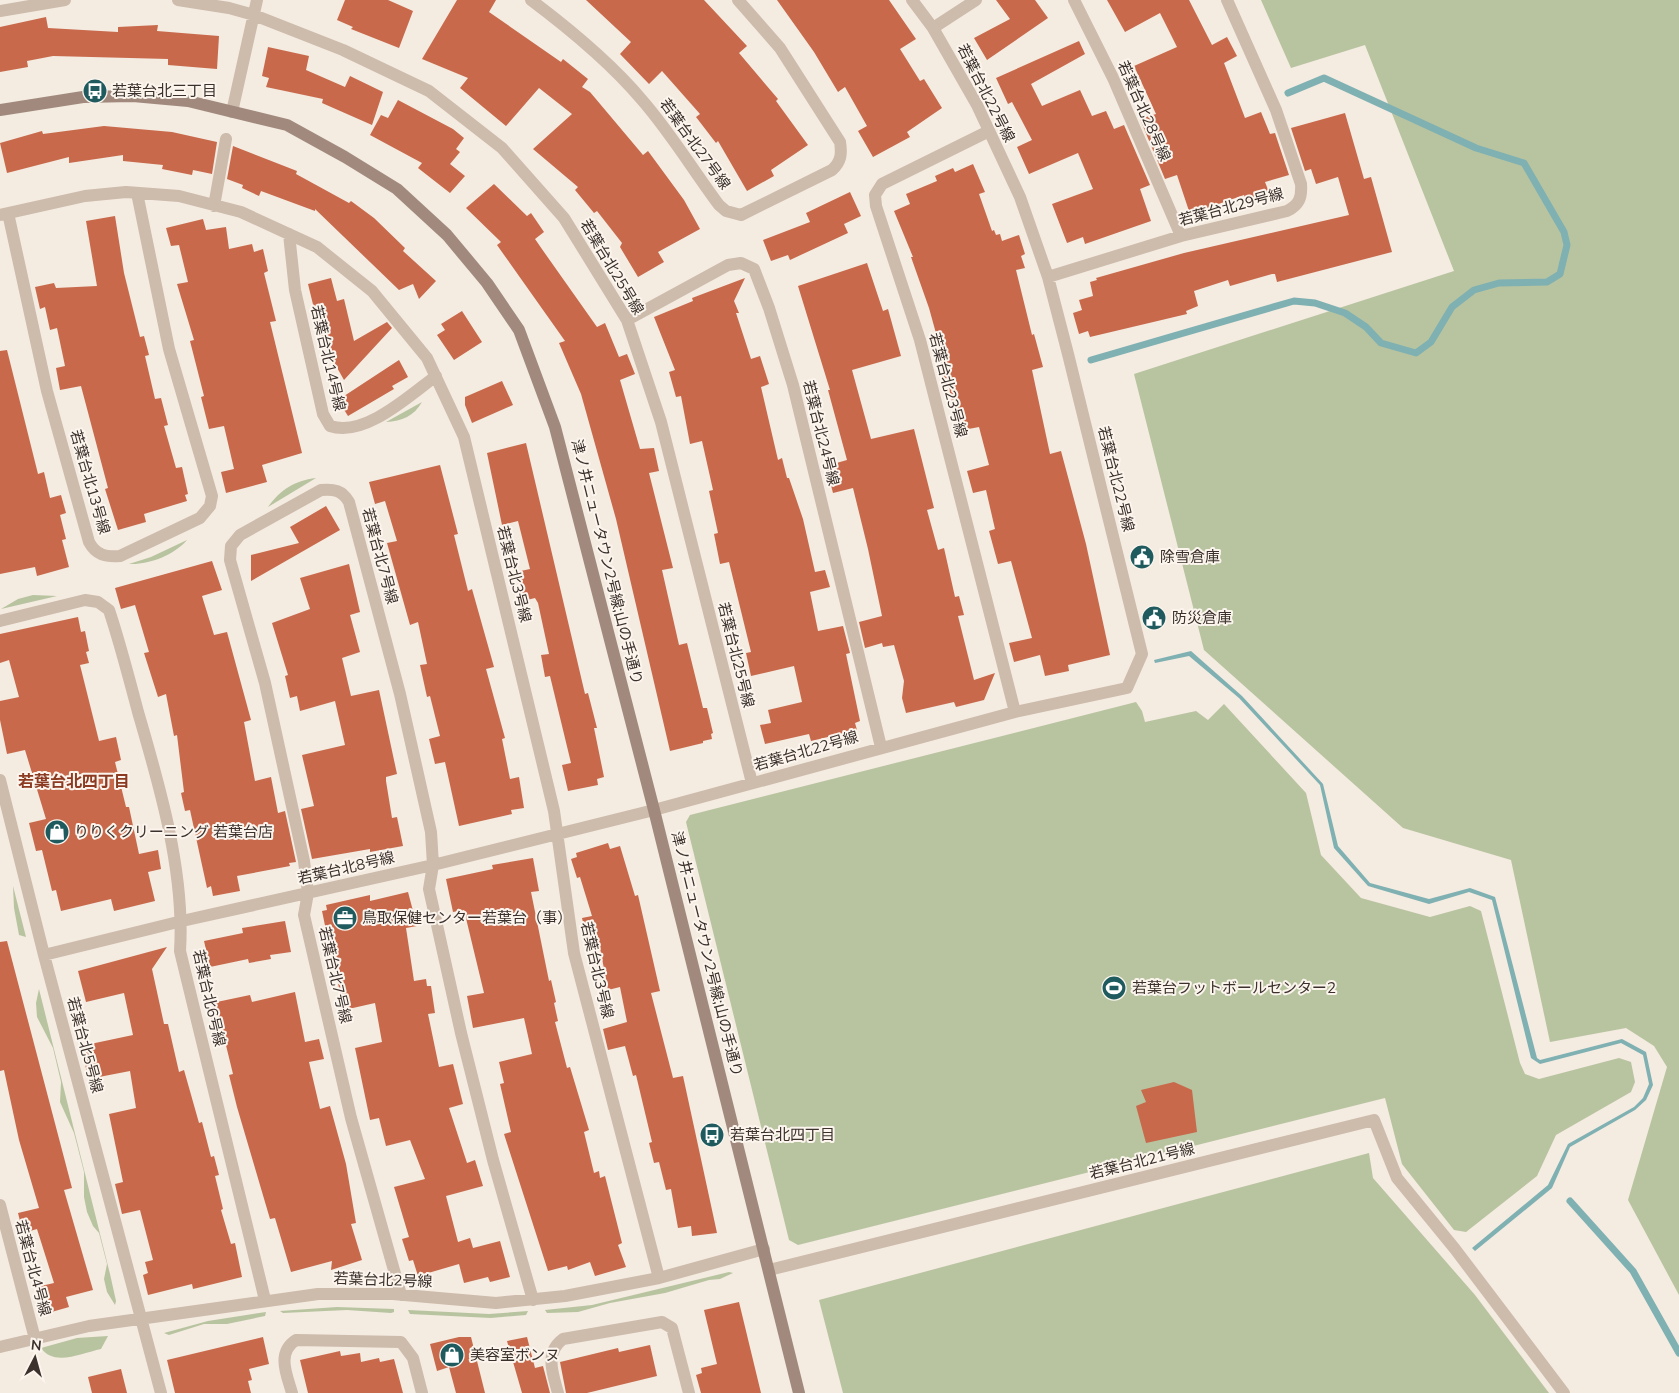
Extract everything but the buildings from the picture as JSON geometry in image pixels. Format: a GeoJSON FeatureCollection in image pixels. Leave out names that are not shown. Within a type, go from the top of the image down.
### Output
{"type":"FeatureCollection","features":[{"type":"Feature","properties":{"kind":"street"},"geometry":{"type":"LineString","coordinates":[[0,11],[65,0]]}},
{"type":"Feature","properties":{"kind":"street","name":"若葉台北25号線"},"geometry":{"type":"LineString","coordinates":[[178,0],[229,8],[254,15],[343,50],[429,91],[502,148],[564,218],[627,320],[661,422],[752,783]]}},
{"type":"Feature","properties":{"kind":"street"},"geometry":{"type":"LineString","coordinates":[[232,112],[257,0]]}},
{"type":"Feature","properties":{"kind":"street","name":"若葉台北27号線"},"geometry":{"type":"LineString","coordinates":[[531,0],[570,29],[613,69],[643,100],[718,205],[726,211],[741,215],[832,170],[840,159],[841,147],[840,142],[780,48],[738,0]]}},
{"type":"Feature","properties":{"kind":"street","name":"若葉台北22号線"},"geometry":{"type":"LineString","coordinates":[[654,810],[1015,712],[1128,688],[1142,654],[1048,277],[1020,197],[977,105],[933,28],[912,0]]}},
{"type":"Feature","properties":{"kind":"street"},"geometry":{"type":"LineString","coordinates":[[933,28],[976,0]]}},
{"type":"Feature","properties":{"kind":"street","name":"若葉台北28号線"},"geometry":{"type":"LineString","coordinates":[[1074,0],[1113,78],[1180,236]]}},
{"type":"Feature","properties":{"kind":"street","name":"若葉台北29号線"},"geometry":{"type":"LineString","coordinates":[[1048,277],[1180,236],[1287,211],[1294,208],[1300,199],[1301,184],[1276,110],[1227,0]]}},
{"type":"Feature","properties":{"kind":"street","name":"津ノ井ニュータウン2号線;山の手通り"},"geometry":{"type":"LineString","coordinates":[[0,110],[83,97],[133,96],[188,101],[287,126],[346,157],[397,189],[447,235],[487,283],[519,330],[556,427],[654,810],[799,1393]]}},
{"type":"Feature","properties":{"kind":"street","name":"若葉台北23号線"},"geometry":{"type":"LineString","coordinates":[[989,131],[882,184],[875,195],[876,206],[920,340],[1015,712]]}},
{"type":"Feature","properties":{"kind":"street"},"geometry":{"type":"LineString","coordinates":[[214,206],[226,139]]}},
{"type":"Feature","properties":{"kind":"street","name":"若葉台北3号線"},"geometry":{"type":"LineString","coordinates":[[4,214],[85,196],[137,193],[179,196],[241,212],[317,247],[372,291],[427,358],[464,437],[554,811],[574,952],[659,1278]]}},
{"type":"Feature","properties":{"kind":"street","name":"若葉台北13号線"},"geometry":{"type":"LineString","coordinates":[[4,214],[46,391],[89,542],[100,554],[109,557],[120,556],[200,518],[210,506],[212,496],[169,349],[137,193]]}},
{"type":"Feature","properties":{"kind":"street","name":"若葉台北14号線"},"geometry":{"type":"LineString","coordinates":[[289,234],[295,290],[323,414],[330,426],[340,430],[357,426],[388,411],[436,376]]}},
{"type":"Feature","properties":{"kind":"street","name":"若葉台北24号線"},"geometry":{"type":"LineString","coordinates":[[627,320],[728,265],[741,263],[754,269],[769,308],[793,385],[881,747]]}},
{"type":"Feature","properties":{"kind":"street","name":"若葉台北7号線"},"geometry":{"type":"LineString","coordinates":[[401,1295],[349,1109],[304,915],[308,893],[304,861],[265,683],[230,560],[231,546],[240,536],[321,490],[333,489],[341,492],[349,502],[400,694],[431,832],[433,865],[429,889],[461,1033],[493,1160],[533,1300]]}},
{"type":"Feature","properties":{"kind":"street","name":"若葉台北6号線"},"geometry":{"type":"LineString","coordinates":[[0,621],[85,600],[98,602],[109,610],[155,770],[180,892],[182,921],[180,951],[265,1300]]}},
{"type":"Feature","properties":{"kind":"street","name":"若葉台北5号線"},"geometry":{"type":"LineString","coordinates":[[0,780],[6,828],[44,955],[161,1393]]}},
{"type":"Feature","properties":{"kind":"street","name":"若葉台北8号線"},"geometry":{"type":"LineString","coordinates":[[44,955],[182,921],[433,865],[654,810]]}},
{"type":"Feature","properties":{"kind":"street","name":"若葉台北21号線"},"geometry":{"type":"LineString","coordinates":[[768,1270],[1374,1120],[1397,1178],[1455,1249],[1564,1393]]}},
{"type":"Feature","properties":{"kind":"street","name":"若葉台北4号線"},"geometry":{"type":"LineString","coordinates":[[0,1205],[35,1339]]}},
{"type":"Feature","properties":{"kind":"street","name":"若葉台北2号線"},"geometry":{"type":"LineString","coordinates":[[0,1347],[89,1326],[318,1294],[401,1295],[496,1304],[565,1296],[659,1278],[764,1249]]}},
{"type":"Feature","properties":{"kind":"street"},"geometry":{"type":"LineString","coordinates":[[558,1393],[551,1364],[551,1355],[556,1344],[563,1339],[652,1322],[662,1322],[672,1328],[689,1393]]}},
{"type":"Feature","properties":{"kind":"street"},"geometry":{"type":"LineString","coordinates":[[292,1393],[284,1364],[284,1355],[290,1344],[296,1340],[382,1340],[401,1342],[407,1348],[412,1358],[422,1393]]}},
{"type":"Feature","properties":{"kind":"green space"},"geometry":{"type":"Polygon","coordinates":[[[1261,0],[1679,0],[1679,1295],[1628,1200],[1667,1067],[1654,1046],[1626,1028],[1550,1042],[1511,860],[1403,828],[1204,650],[1134,374],[1454,271],[1365,45],[1291,68],[1261,0]]]}},
{"type":"Feature","properties":{"kind":"green space"},"geometry":{"type":"Polygon","coordinates":[[[422,402],[407,417],[386,422],[422,402]]]}},
{"type":"Feature","properties":{"kind":"green space"},"geometry":{"type":"Polygon","coordinates":[[[316,478],[268,507],[278,495],[289,487],[301,481],[316,478]]]}},
{"type":"Feature","properties":{"kind":"green space"},"geometry":{"type":"Polygon","coordinates":[[[187,540],[161,558],[145,563],[129,564],[151,557],[187,540]]]}},
{"type":"Feature","properties":{"kind":"green space"},"geometry":{"type":"Polygon","coordinates":[[[33,595],[57,596],[1,609],[18,599],[33,595]]]}},
{"type":"Feature","properties":{"kind":"green space","name":"若葉台フットボールセンター2"},"geometry":{"type":"Polygon","coordinates":[[[1136,702],[1142,711],[1145,722],[1196,711],[1208,720],[1224,704],[1306,793],[1321,855],[1361,898],[1430,917],[1470,906],[1481,911],[1520,1063],[1525,1074],[1539,1079],[1619,1058],[1631,1062],[1635,1082],[1631,1092],[1556,1135],[1537,1176],[1466,1232],[1454,1230],[1402,1164],[1385,1098],[798,1245],[789,1240],[686,822],[690,815],[1136,702]]]}},
{"type":"Feature","properties":{"kind":"green space"},"geometry":{"type":"Polygon","coordinates":[[[13,886],[26,937],[19,935],[14,908],[13,886]]]}},
{"type":"Feature","properties":{"kind":"green space"},"geometry":{"type":"Polygon","coordinates":[[[39,989],[110,1274],[116,1301],[115,1305],[107,1292],[104,1279],[107,1264],[99,1233],[93,1226],[87,1212],[84,1197],[84,1172],[74,1133],[60,1102],[61,1082],[53,1048],[37,1017],[36,1003],[39,989]]]}},
{"type":"Feature","properties":{"kind":"green space"},"geometry":{"type":"Polygon","coordinates":[[[1369,1153],[1373,1178],[1475,1295],[1549,1393],[843,1393],[819,1300],[1369,1153]]]}},
{"type":"Feature","properties":{"kind":"green space"},"geometry":{"type":"Polygon","coordinates":[[[729,1272],[733,1273],[720,1279],[709,1280],[665,1293],[610,1303],[578,1312],[547,1313],[545,1310],[592,1305],[729,1272]]]}},
{"type":"Feature","properties":{"kind":"green space"},"geometry":{"type":"Polygon","coordinates":[[[337,1307],[394,1309],[394,1312],[347,1310],[283,1313],[280,1311],[337,1307]]]}},
{"type":"Feature","properties":{"kind":"green space"},"geometry":{"type":"Polygon","coordinates":[[[408,1310],[489,1314],[528,1311],[526,1315],[491,1318],[410,1314],[408,1310]]]}},
{"type":"Feature","properties":{"kind":"green space"},"geometry":{"type":"Polygon","coordinates":[[[266,1312],[265,1316],[227,1324],[204,1324],[169,1335],[164,1333],[208,1321],[266,1312]]]}},
{"type":"Feature","properties":{"kind":"green space"},"geometry":{"type":"Polygon","coordinates":[[[108,1336],[101,1349],[69,1357],[53,1357],[41,1348],[77,1338],[108,1336]]]}},
{"type":"Feature","properties":{"kind":"water"},"geometry":{"type":"Polygon","coordinates":[[[1191,651],[1242,696],[1323,784],[1338,846],[1370,883],[1429,899],[1470,888],[1495,897],[1537,1058],[1540,1060],[1622,1039],[1646,1052],[1653,1085],[1646,1100],[1635,1110],[1570,1147],[1552,1188],[1475,1251],[1472,1248],[1548,1185],[1568,1144],[1634,1107],[1643,1098],[1649,1084],[1643,1055],[1621,1043],[1540,1064],[1531,1058],[1492,900],[1469,892],[1429,904],[1368,886],[1334,848],[1320,785],[1239,698],[1189,656],[1155,663],[1154,660],[1191,651]]]}},
{"type":"Feature","properties":{"kind":"waterway"},"geometry":{"type":"LineString","coordinates":[[1091,360],[1294,301],[1315,303],[1345,313],[1366,327],[1381,343],[1416,353],[1431,342],[1452,307],[1474,290],[1499,283],[1547,282],[1560,274],[1567,245],[1564,232],[1524,163],[1476,148],[1324,78],[1288,93]]}},
{"type":"Feature","properties":{"kind":"waterway"},"geometry":{"type":"LineString","coordinates":[[1570,1201],[1633,1271],[1679,1353]]}},
{"type":"Feature","properties":{"kind":"place","name":"若葉台北三丁目"},"geometry":{"type":"Point","coordinates":[95,91]}},
{"type":"Feature","properties":{"kind":"place","name":"除雪倉庫"},"geometry":{"type":"Point","coordinates":[1142,557]}},
{"type":"Feature","properties":{"kind":"place","name":"防災倉庫"},"geometry":{"type":"Point","coordinates":[1154,618]}},
{"type":"Feature","properties":{"kind":"place","name":"りりくクリーニング 若葉台店"},"geometry":{"type":"Point","coordinates":[57,832]}},
{"type":"Feature","properties":{"kind":"place","name":"鳥取保健センター若葉台（事）"},"geometry":{"type":"Point","coordinates":[345,918]}},
{"type":"Feature","properties":{"kind":"place","name":"若葉台フットボールセンター2"},"geometry":{"type":"Point","coordinates":[1114,988]}},
{"type":"Feature","properties":{"kind":"place","name":"若葉台北四丁目"},"geometry":{"type":"Point","coordinates":[712,1135]}},
{"type":"Feature","properties":{"kind":"place","name":"美容室ボンヌ"},"geometry":{"type":"Point","coordinates":[452,1355]}},
{"type":"Feature","properties":{"kind":"district","name":"若葉台北四丁目"},"geometry":{"type":"Point","coordinates":[74,781]}}]}
